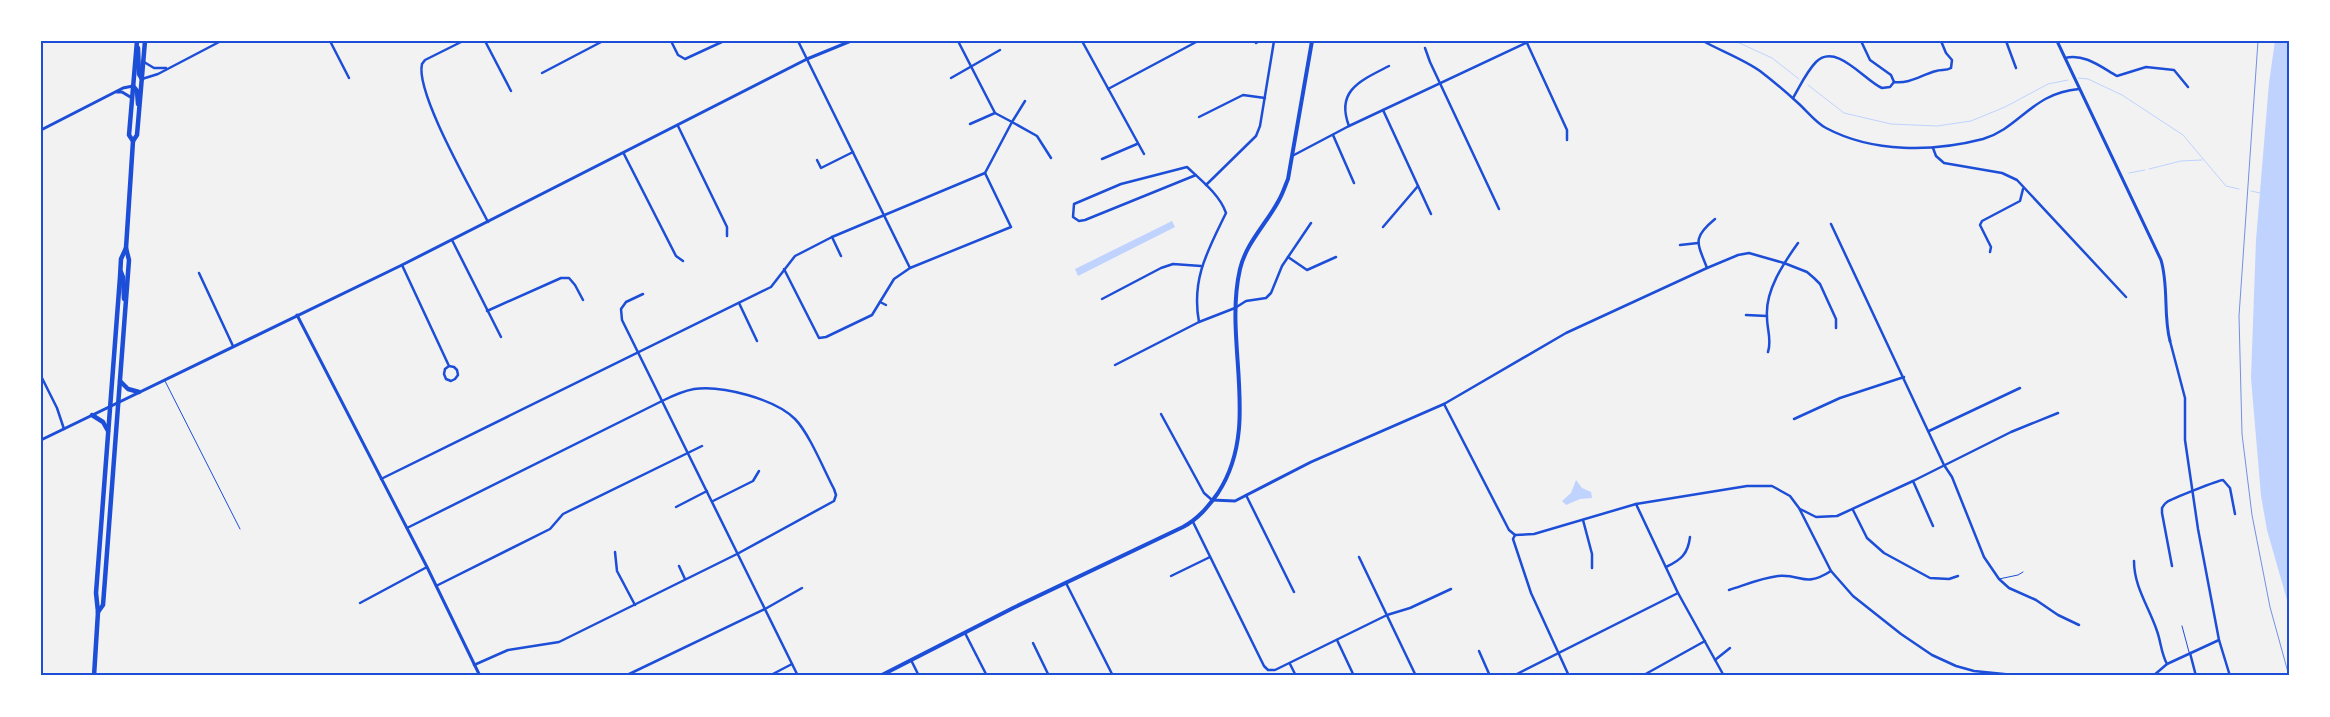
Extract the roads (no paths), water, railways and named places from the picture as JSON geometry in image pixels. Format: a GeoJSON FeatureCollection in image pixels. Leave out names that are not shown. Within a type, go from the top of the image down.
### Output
{"type":"FeatureCollection","features":[{"type":"Feature","properties":{"kind":"highway"},"geometry":{"type":"LineString","coordinates":[[98,612],[103,605],[128,260],[126,248],[133,141],[137,135],[145,41]]}},
{"type":"Feature","properties":{"kind":"highway"},"geometry":{"type":"LineString","coordinates":[[137,42],[140,55],[139,74],[142,79]]}},
{"type":"Feature","properties":{"kind":"highway"},"geometry":{"type":"LineString","coordinates":[[133,141],[129,135],[137,42]]}},
{"type":"Feature","properties":{"kind":"highway"},"geometry":{"type":"LineString","coordinates":[[133,86],[136,89],[140,108]]}},
{"type":"Feature","properties":{"kind":"highway"},"geometry":{"type":"LineString","coordinates":[[94,676],[98,612],[96,599],[120,271],[121,259],[126,248]]}},
{"type":"Feature","properties":{"kind":"highway"},"geometry":{"type":"LineString","coordinates":[[120,271],[123,277],[125,302]]}},
{"type":"Feature","properties":{"kind":"highway"},"geometry":{"type":"LineString","coordinates":[[120,380],[128,389],[139,392]]}},
{"type":"Feature","properties":{"kind":"highway"},"geometry":{"type":"LineString","coordinates":[[92,415],[104,422],[108,433]]}},
{"type":"Feature","properties":{"kind":"main road"},"geometry":{"type":"LineString","coordinates":[[880,676],[1193,522],[1212,500],[1232,468],[1239,440],[1235,308],[1240,270],[1245,253],[1279,200],[1288,179],[1294,155],[1312,41]]}},
{"type":"Feature","properties":{"kind":"street"},"geometry":{"type":"LineString","coordinates":[[142,79],[221,41]]}},
{"type":"Feature","properties":{"kind":"street"},"geometry":{"type":"LineString","coordinates":[[330,41],[349,78]]}},
{"type":"Feature","properties":{"kind":"street"},"geometry":{"type":"LineString","coordinates":[[463,41],[426,60],[420,69],[429,102],[488,222]]}},
{"type":"Feature","properties":{"kind":"street"},"geometry":{"type":"LineString","coordinates":[[485,41],[512,92]]}},
{"type":"Feature","properties":{"kind":"street"},"geometry":{"type":"LineString","coordinates":[[542,73],[603,41]]}},
{"type":"Feature","properties":{"kind":"street"},"geometry":{"type":"LineString","coordinates":[[671,41],[683,59],[692,58],[724,41]]}},
{"type":"Feature","properties":{"kind":"street"},"geometry":{"type":"LineString","coordinates":[[798,41],[910,268]]}},
{"type":"Feature","properties":{"kind":"street"},"geometry":{"type":"LineString","coordinates":[[41,440],[402,265],[624,154],[807,59],[851,41]]}},
{"type":"Feature","properties":{"kind":"street"},"geometry":{"type":"LineString","coordinates":[[958,41],[995,113],[1037,136],[1051,158]]}},
{"type":"Feature","properties":{"kind":"street"},"geometry":{"type":"LineString","coordinates":[[1082,41],[1144,154]]}},
{"type":"Feature","properties":{"kind":"street"},"geometry":{"type":"LineString","coordinates":[[1108,89],[1198,41]]}},
{"type":"Feature","properties":{"kind":"street"},"geometry":{"type":"LineString","coordinates":[[1206,185],[1256,136],[1260,126],[1274,41]]}},
{"type":"Feature","properties":{"kind":"street"},"geometry":{"type":"LineString","coordinates":[[1702,41],[1758,70],[1793,98],[1824,128],[1851,139],[1886,146],[1933,148],[1958,145],[1989,137],[2042,99],[2057,93],[2079,89]]}},
{"type":"Feature","properties":{"kind":"street"},"geometry":{"type":"LineString","coordinates":[[1861,41],[1870,60],[1891,75],[1894,82]]}},
{"type":"Feature","properties":{"kind":"street"},"geometry":{"type":"LineString","coordinates":[[1793,98],[1816,62],[1823,57],[1842,58],[1882,88],[1890,87],[1894,82],[1910,81],[1937,70],[1951,68],[1952,60],[1941,41]]}},
{"type":"Feature","properties":{"kind":"street"},"geometry":{"type":"LineString","coordinates":[[2006,41],[2016,68]]}},
{"type":"Feature","properties":{"kind":"street"},"geometry":{"type":"LineString","coordinates":[[2057,41],[2161,260],[2164,270],[2166,324],[2185,398],[2185,440],[2192,492],[2219,640],[2230,676]]}},
{"type":"Feature","properties":{"kind":"street"},"geometry":{"type":"LineString","coordinates":[[1294,155],[1383,110],[1529,42],[1567,130],[1567,140]]}},
{"type":"Feature","properties":{"kind":"street"},"geometry":{"type":"LineString","coordinates":[[1425,48],[1499,209]]}},
{"type":"Feature","properties":{"kind":"street"},"geometry":{"type":"LineString","coordinates":[[952,78],[1000,50]]}},
{"type":"Feature","properties":{"kind":"street"},"geometry":{"type":"LineString","coordinates":[[2065,58],[2074,56],[2088,60],[2117,76],[2146,67],[2174,70],[2188,87]]}},
{"type":"Feature","properties":{"kind":"street"},"geometry":{"type":"LineString","coordinates":[[144,62],[154,68],[167,68]]}},
{"type":"Feature","properties":{"kind":"street"},"geometry":{"type":"LineString","coordinates":[[1350,126],[1344,112],[1350,91],[1358,83],[1389,66]]}},
{"type":"Feature","properties":{"kind":"street"},"geometry":{"type":"LineString","coordinates":[[41,130],[126,87],[133,86]]}},
{"type":"Feature","properties":{"kind":"street"},"geometry":{"type":"LineString","coordinates":[[117,92],[122,92],[132,98]]}},
{"type":"Feature","properties":{"kind":"street"},"geometry":{"type":"LineString","coordinates":[[1199,117],[1243,95],[1265,98]]}},
{"type":"Feature","properties":{"kind":"street"},"geometry":{"type":"LineString","coordinates":[[381,479],[771,287],[794,256],[832,237],[984,173],[1025,100]]}},
{"type":"Feature","properties":{"kind":"street"},"geometry":{"type":"LineString","coordinates":[[1383,110],[1431,214]]}},
{"type":"Feature","properties":{"kind":"street"},"geometry":{"type":"LineString","coordinates":[[970,124],[995,113]]}},
{"type":"Feature","properties":{"kind":"street"},"geometry":{"type":"LineString","coordinates":[[678,126],[727,227],[727,236]]}},
{"type":"Feature","properties":{"kind":"street"},"geometry":{"type":"LineString","coordinates":[[1333,135],[1354,183]]}},
{"type":"Feature","properties":{"kind":"street"},"geometry":{"type":"LineString","coordinates":[[1102,159],[1138,144]]}},
{"type":"Feature","properties":{"kind":"street"},"geometry":{"type":"LineString","coordinates":[[1933,148],[1936,156],[1944,163],[2002,173],[2017,180],[2023,189],[2126,298]]}},
{"type":"Feature","properties":{"kind":"street"},"geometry":{"type":"LineString","coordinates":[[817,160],[821,168],[853,152]]}},
{"type":"Feature","properties":{"kind":"street"},"geometry":{"type":"LineString","coordinates":[[624,154],[676,256],[683,261]]}},
{"type":"Feature","properties":{"kind":"street"},"geometry":{"type":"LineString","coordinates":[[1196,176],[1085,220],[1079,221],[1073,217],[1074,204],[1122,184],[1187,167],[1206,185],[1224,206],[1226,213],[1201,266],[1196,309],[1199,322]]}},
{"type":"Feature","properties":{"kind":"street"},"geometry":{"type":"LineString","coordinates":[[784,269],[819,338],[826,337],[872,315],[894,279],[910,268],[1010,227],[984,173]]}},
{"type":"Feature","properties":{"kind":"street"},"geometry":{"type":"LineString","coordinates":[[1383,227],[1418,186]]}},
{"type":"Feature","properties":{"kind":"street"},"geometry":{"type":"LineString","coordinates":[[1990,252],[1990,246],[1980,225],[1982,221],[2020,201],[2023,189]]}},
{"type":"Feature","properties":{"kind":"street"},"geometry":{"type":"LineString","coordinates":[[1707,268],[1698,243],[1702,230],[1715,219]]}},
{"type":"Feature","properties":{"kind":"street"},"geometry":{"type":"LineString","coordinates":[[1115,365],[1199,322],[1235,308],[1246,300],[1266,298],[1271,292],[1288,257],[1311,223]]}},
{"type":"Feature","properties":{"kind":"street"},"geometry":{"type":"LineString","coordinates":[[1831,224],[1944,465],[1952,477],[1984,557],[1999,579],[2009,588],[2036,600],[2079,625]]}},
{"type":"Feature","properties":{"kind":"street"},"geometry":{"type":"LineString","coordinates":[[832,237],[841,256]]}},
{"type":"Feature","properties":{"kind":"street"},"geometry":{"type":"LineString","coordinates":[[452,240],[501,338]]}},
{"type":"Feature","properties":{"kind":"street"},"geometry":{"type":"LineString","coordinates":[[1680,245],[1698,243]]}},
{"type":"Feature","properties":{"kind":"street"},"geometry":{"type":"LineString","coordinates":[[1768,352],[1770,344],[1766,316],[1769,297],[1784,263],[1798,243]]}},
{"type":"Feature","properties":{"kind":"street"},"geometry":{"type":"LineString","coordinates":[[1161,414],[1204,493],[1212,500],[1235,500],[1312,462],[1444,404],[1566,333],[1738,255],[1749,253],[1807,272],[1820,284],[1836,320],[1836,328]]}},
{"type":"Feature","properties":{"kind":"street"},"geometry":{"type":"LineString","coordinates":[[1288,257],[1307,270],[1336,257]]}},
{"type":"Feature","properties":{"kind":"street"},"geometry":{"type":"LineString","coordinates":[[1102,299],[1161,268],[1174,264],[1201,266]]}},
{"type":"Feature","properties":{"kind":"street"},"geometry":{"type":"LineString","coordinates":[[402,265],[449,366],[457,370],[458,375],[455,379],[446,379],[444,374],[449,366]]}},
{"type":"Feature","properties":{"kind":"street"},"geometry":{"type":"LineString","coordinates":[[199,273],[234,346]]}},
{"type":"Feature","properties":{"kind":"street"},"geometry":{"type":"LineString","coordinates":[[487,311],[561,278],[569,278],[583,300]]}},
{"type":"Feature","properties":{"kind":"street"},"geometry":{"type":"LineString","coordinates":[[643,294],[626,302],[621,309],[622,320],[798,676]]}},
{"type":"Feature","properties":{"kind":"street"},"geometry":{"type":"LineString","coordinates":[[880,302],[886,305]]}},
{"type":"Feature","properties":{"kind":"street"},"geometry":{"type":"LineString","coordinates":[[739,303],[757,341]]}},
{"type":"Feature","properties":{"kind":"street"},"geometry":{"type":"LineString","coordinates":[[297,315],[407,528],[480,676]]}},
{"type":"Feature","properties":{"kind":"street"},"geometry":{"type":"LineString","coordinates":[[1746,315],[1766,316]]}},
{"type":"Feature","properties":{"kind":"street"},"geometry":{"type":"LineString","coordinates":[[41,376],[58,408],[64,429]]}},
{"type":"Feature","properties":{"kind":"street"},"geometry":{"type":"LineString","coordinates":[[1794,419],[1840,398],[1904,377]]}},
{"type":"Feature","properties":{"kind":"street"},"geometry":{"type":"LineString","coordinates":[[1929,431],[2020,388]]}},
{"type":"Feature","properties":{"kind":"street"},"geometry":{"type":"LineString","coordinates":[[407,528],[662,401],[693,389],[739,393],[786,411],[796,420],[834,489],[836,495],[834,501],[737,554],[635,605],[559,642],[508,650],[474,665]]}},
{"type":"Feature","properties":{"kind":"street"},"geometry":{"type":"LineString","coordinates":[[1444,404],[1509,530],[1515,535],[1534,534],[1636,504],[1760,485],[1772,486],[1782,490],[1799,508],[1831,571],[1860,602],[1901,634],[1937,658],[1965,669],[2024,676]]}},
{"type":"Feature","properties":{"kind":"street"},"geometry":{"type":"LineString","coordinates":[[1799,508],[1816,517],[1826,518],[1854,510],[2010,432],[2058,413]]}},
{"type":"Feature","properties":{"kind":"street"},"geometry":{"type":"LineString","coordinates":[[436,586],[550,529],[563,514],[702,446]]}},
{"type":"Feature","properties":{"kind":"street"},"geometry":{"type":"LineString","coordinates":[[713,502],[753,481],[759,471]]}},
{"type":"Feature","properties":{"kind":"street"},"geometry":{"type":"LineString","coordinates":[[2172,566],[2162,508],[2168,500],[2192,492],[2217,480],[2223,480],[2230,488],[2235,514]]}},
{"type":"Feature","properties":{"kind":"street"},"geometry":{"type":"LineString","coordinates":[[1913,482],[1933,526]]}},
{"type":"Feature","properties":{"kind":"street"},"geometry":{"type":"LineString","coordinates":[[676,506],[707,491]]}},
{"type":"Feature","properties":{"kind":"street"},"geometry":{"type":"LineString","coordinates":[[1246,495],[1294,592]]}},
{"type":"Feature","properties":{"kind":"street"},"geometry":{"type":"LineString","coordinates":[[1636,504],[1678,593],[1724,676]]}},
{"type":"Feature","properties":{"kind":"street"},"geometry":{"type":"LineString","coordinates":[[1854,510],[1867,538],[1884,553],[1930,578],[1949,580],[1958,576]]}},
{"type":"Feature","properties":{"kind":"street"},"geometry":{"type":"LineString","coordinates":[[1583,520],[1592,554],[1592,568]]}},
{"type":"Feature","properties":{"kind":"street"},"geometry":{"type":"LineString","coordinates":[[1193,522],[1264,666],[1268,670],[1275,670],[1387,615],[1410,608],[1451,589]]}},
{"type":"Feature","properties":{"kind":"street"},"geometry":{"type":"LineString","coordinates":[[1515,535],[1513,539],[1531,593],[1569,676]]}},
{"type":"Feature","properties":{"kind":"street"},"geometry":{"type":"LineString","coordinates":[[1666,568],[1684,556],[1689,548],[1690,537]]}},
{"type":"Feature","properties":{"kind":"street"},"geometry":{"type":"LineString","coordinates":[[615,552],[617,571],[635,605]]}},
{"type":"Feature","properties":{"kind":"street"},"geometry":{"type":"LineString","coordinates":[[1171,576],[1210,557]]}},
{"type":"Feature","properties":{"kind":"street"},"geometry":{"type":"LineString","coordinates":[[1359,557],[1416,676]]}},
{"type":"Feature","properties":{"kind":"street"},"geometry":{"type":"LineString","coordinates":[[2134,561],[2134,575],[2142,597],[2150,611],[2158,635],[2161,652],[2167,664]]}},
{"type":"Feature","properties":{"kind":"street"},"geometry":{"type":"LineString","coordinates":[[679,566],[685,579]]}},
{"type":"Feature","properties":{"kind":"street"},"geometry":{"type":"LineString","coordinates":[[360,603],[426,567]]}},
{"type":"Feature","properties":{"kind":"street"},"geometry":{"type":"LineString","coordinates":[[1729,590],[1754,581],[1780,576],[1816,580],[1831,571]]}},
{"type":"Feature","properties":{"kind":"street"},"geometry":{"type":"LineString","coordinates":[[1066,583],[1113,676]]}},
{"type":"Feature","properties":{"kind":"street"},"geometry":{"type":"LineString","coordinates":[[625,676],[765,609],[802,588]]}},
{"type":"Feature","properties":{"kind":"street"},"geometry":{"type":"LineString","coordinates":[[1513,676],[1678,593]]}},
{"type":"Feature","properties":{"kind":"street"},"geometry":{"type":"LineString","coordinates":[[965,633],[986,676]]}},
{"type":"Feature","properties":{"kind":"street"},"geometry":{"type":"LineString","coordinates":[[1337,640],[1354,676]]}},
{"type":"Feature","properties":{"kind":"street"},"geometry":{"type":"LineString","coordinates":[[2153,676],[2167,664],[2219,640]]}},
{"type":"Feature","properties":{"kind":"street"},"geometry":{"type":"LineString","coordinates":[[1642,676],[1705,641]]}},
{"type":"Feature","properties":{"kind":"street"},"geometry":{"type":"LineString","coordinates":[[1034,643],[1049,676]]}},
{"type":"Feature","properties":{"kind":"street"},"geometry":{"type":"LineString","coordinates":[[1715,660],[1730,648]]}},
{"type":"Feature","properties":{"kind":"street"},"geometry":{"type":"LineString","coordinates":[[1479,652],[1490,676]]}},
{"type":"Feature","properties":{"kind":"street"},"geometry":{"type":"LineString","coordinates":[[2190,653],[2196,676]]}},
{"type":"Feature","properties":{"kind":"street"},"geometry":{"type":"LineString","coordinates":[[911,660],[919,676]]}},
{"type":"Feature","properties":{"kind":"street"},"geometry":{"type":"LineString","coordinates":[[1290,663],[1296,676]]}},
{"type":"Feature","properties":{"kind":"street"},"geometry":{"type":"LineString","coordinates":[[769,676],[792,664]]}},
{"type":"Feature","properties":{"kind":"lane"},"geometry":{"type":"LineString","coordinates":[[2148,41],[2161,41]]}},
{"type":"Feature","properties":{"kind":"lane"},"geometry":{"type":"LineString","coordinates":[[165,380],[240,529]]}},
{"type":"Feature","properties":{"kind":"lane"},"geometry":{"type":"LineString","coordinates":[[1999,579],[2013,577],[2023,572]]}},
{"type":"Feature","properties":{"kind":"lane"},"geometry":{"type":"LineString","coordinates":[[2182,626],[2190,653]]}},
{"type":"Feature","properties":{"kind":"water"},"geometry":{"type":"Polygon","coordinates":[[[2275,41],[2289,41],[2289,607],[2267,530],[2261,496],[2251,378],[2256,240],[2269,83],[2275,41]]]}},
{"type":"Feature","properties":{"kind":"water"},"geometry":{"type":"Polygon","coordinates":[[[1172,221],[1175,227],[1078,276],[1075,269],[1172,221]]]}},
{"type":"Feature","properties":{"kind":"water"},"geometry":{"type":"Polygon","coordinates":[[[1576,480],[1582,488],[1591,492],[1592,498],[1580,499],[1566,505],[1562,501],[1571,493],[1576,480]]]}},
{"type":"Feature","properties":{"kind":"waterway"},"geometry":{"type":"LineString","coordinates":[[1735,41],[1772,58],[1799,79]]}},
{"type":"Feature","properties":{"kind":"waterway"},"geometry":{"type":"LineString","coordinates":[[2078,78],[2088,79],[2122,95],[2183,135],[2226,186],[2239,189]]}},
{"type":"Feature","properties":{"kind":"waterway"},"geometry":{"type":"LineString","coordinates":[[1808,85],[1844,113],[1891,124],[1937,126],[1971,121],[2005,107],[2048,84],[2068,80]]}},
{"type":"Feature","properties":{"kind":"waterway"},"geometry":{"type":"LineString","coordinates":[[2149,169],[2181,161],[2202,160]]}},
{"type":"Feature","properties":{"kind":"waterway"},"geometry":{"type":"LineString","coordinates":[[2129,173],[2145,170]]}},
{"type":"Feature","properties":{"kind":"waterway"},"geometry":{"type":"LineString","coordinates":[[2251,191],[2260,193]]}},
{"type":"Feature","properties":{"kind":"railway"},"geometry":{"type":"LineString","coordinates":[[2258,41],[2239,316],[2242,434],[2252,515],[2270,607],[2289,676]]}}]}
